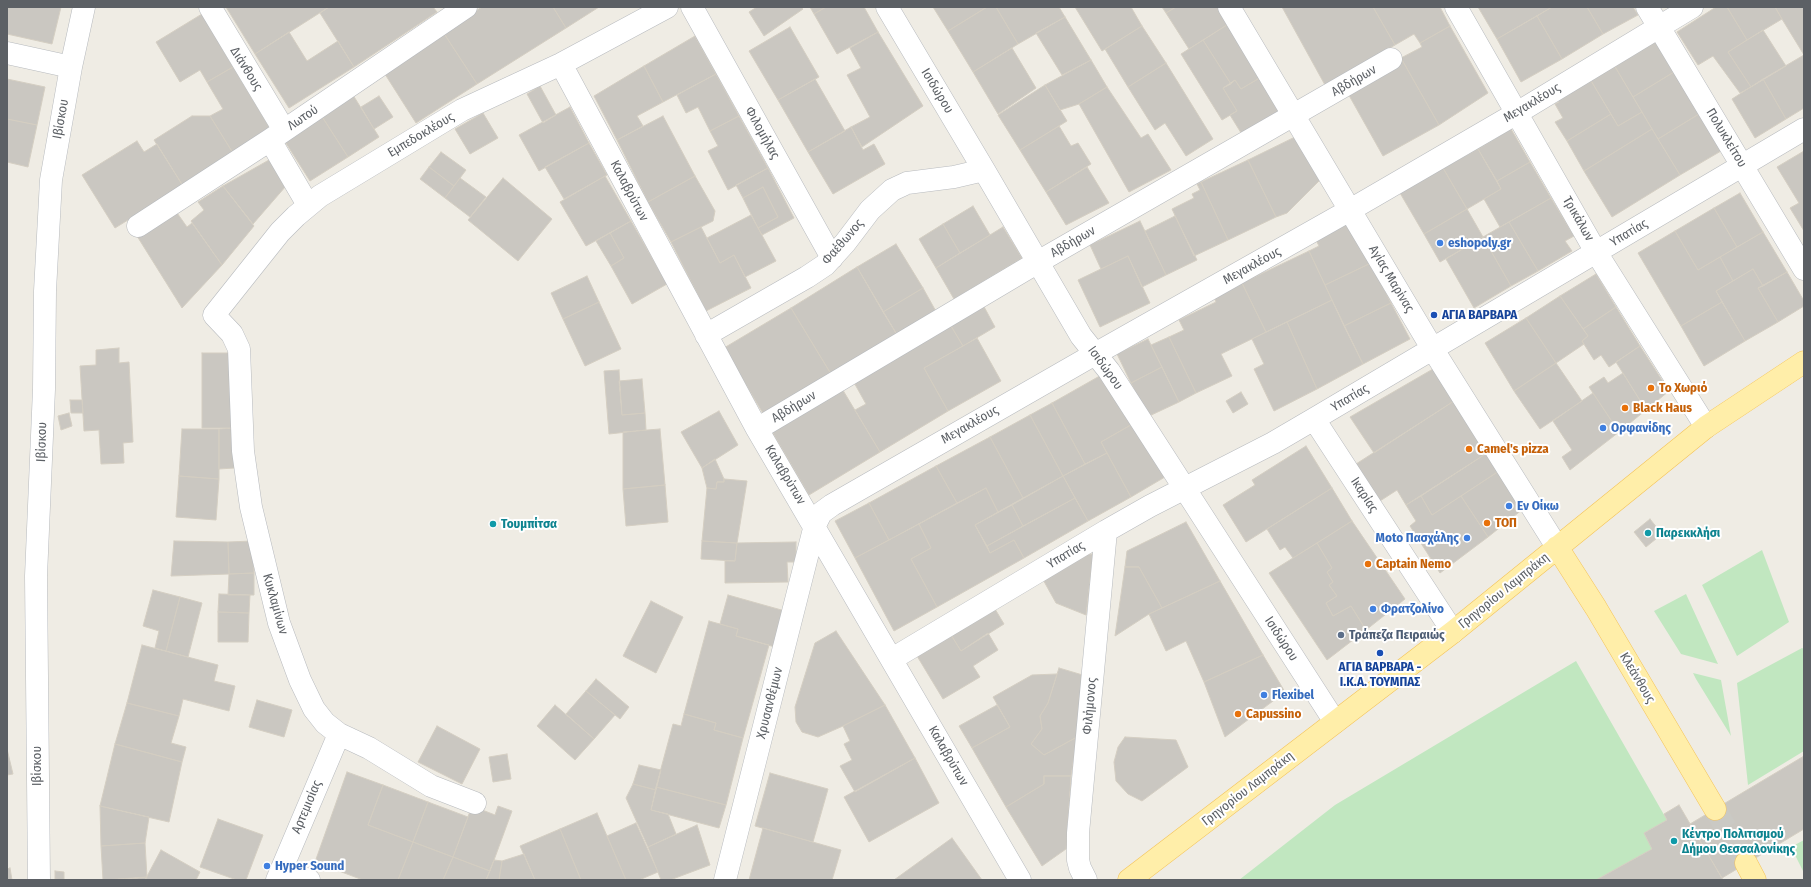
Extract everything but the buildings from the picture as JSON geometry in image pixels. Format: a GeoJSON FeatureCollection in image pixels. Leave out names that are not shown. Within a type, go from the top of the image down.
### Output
{"type":"FeatureCollection","features":[{"type":"Feature","properties":{"kind":"main road","name":"Γρηγορίου Λαμπράκη"},"geometry":{"type":"LineString","coordinates":[[1129,880],[1453,632],[1706,427],[1804,362]]}},
{"type":"Feature","properties":{"kind":"main road","name":"Κλεάνθους"},"geometry":{"type":"LineString","coordinates":[[1558,548],[1596,608],[1715,809]]}},
{"type":"Feature","properties":{"kind":"street","name":"Ιβίσκου"},"geometry":{"type":"LineString","coordinates":[[39,880],[36,576],[42,451],[45,291],[51,180],[71,67],[84,7]]}},
{"type":"Feature","properties":{"kind":"street","name":"Διάνθους"},"geometry":{"type":"LineString","coordinates":[[210,7],[277,135],[308,205]]}},
{"type":"Feature","properties":{"kind":"street","name":"Λωτού"},"geometry":{"type":"LineString","coordinates":[[138,226],[277,135],[466,7]]}},
{"type":"Feature","properties":{"kind":"street","name":"Εμπεδοκλέους"},"geometry":{"type":"LineString","coordinates":[[214,315],[268,245],[290,221],[308,205],[340,183],[462,110],[561,64],[667,7]]}},
{"type":"Feature","properties":{"kind":"street","name":"Φιλομήλας"},"geometry":{"type":"LineString","coordinates":[[692,7],[832,258]]}},
{"type":"Feature","properties":{"kind":"street","name":"Ισιδώρου"},"geometry":{"type":"LineString","coordinates":[[887,7],[1081,336],[1109,371],[1335,722]]}},
{"type":"Feature","properties":{"kind":"street","name":"Αγίας Μαρίνας"},"geometry":{"type":"LineString","coordinates":[[1229,7],[1432,348],[1558,548]]}},
{"type":"Feature","properties":{"kind":"street","name":"Τρικάλων"},"geometry":{"type":"LineString","coordinates":[[1456,7],[1596,252],[1706,427]]}},
{"type":"Feature","properties":{"kind":"street","name":"Πολυκλείτου"},"geometry":{"type":"LineString","coordinates":[[1647,7],[1804,269]]}},
{"type":"Feature","properties":{"kind":"street","name":"Μεγακλέους"},"geometry":{"type":"LineString","coordinates":[[815,525],[821,513],[832,505],[1350,210],[1517,113],[1692,7]]}},
{"type":"Feature","properties":{"kind":"street"},"geometry":{"type":"LineString","coordinates":[[7,53],[71,67]]}},
{"type":"Feature","properties":{"kind":"street","name":"Αβδήρων"},"geometry":{"type":"LineString","coordinates":[[757,429],[1038,262],[1391,59]]}},
{"type":"Feature","properties":{"kind":"street","name":"Καλαβρύτων"},"geometry":{"type":"LineString","coordinates":[[561,64],[757,429],[815,525],[1020,880]]}},
{"type":"Feature","properties":{"kind":"street","name":"Υπατίας"},"geometry":{"type":"LineString","coordinates":[[892,659],[1106,531],[1273,443],[1804,129]]}},
{"type":"Feature","properties":{"kind":"street","name":"Φαέθωνος"},"geometry":{"type":"LineString","coordinates":[[706,335],[807,277],[832,258],[870,210],[892,190],[918,181],[954,177],[984,170]]}},
{"type":"Feature","properties":{"kind":"street","name":"Κυκλαμίνων"},"geometry":{"type":"LineString","coordinates":[[214,315],[232,334],[239,349],[243,451],[248,488],[279,623],[300,680],[314,709],[325,723],[339,734],[369,748],[431,786],[475,803]]}},
{"type":"Feature","properties":{"kind":"street","name":"Ικαρίας"},"geometry":{"type":"LineString","coordinates":[[1314,419],[1453,632]]}},
{"type":"Feature","properties":{"kind":"street","name":"Χρυσανθέμων"},"geometry":{"type":"LineString","coordinates":[[725,880],[815,525]]}},
{"type":"Feature","properties":{"kind":"street","name":"Φιλήμονος"},"geometry":{"type":"LineString","coordinates":[[1086,880],[1078,860],[1078,833],[1106,531]]}},
{"type":"Feature","properties":{"kind":"street","name":"Αρτεμισίας"},"geometry":{"type":"LineString","coordinates":[[279,875],[339,734]]}},
{"type":"Feature","properties":{"kind":"street"},"geometry":{"type":"LineString","coordinates":[[279,875],[309,880]]}},
{"type":"Feature","properties":{"kind":"green space"},"geometry":{"type":"Polygon","coordinates":[[[1762,550],[1789,622],[1737,656],[1702,585],[1762,550]]]}},
{"type":"Feature","properties":{"kind":"green space"},"geometry":{"type":"Polygon","coordinates":[[[1686,594],[1718,664],[1681,654],[1654,611],[1686,594]]]}},
{"type":"Feature","properties":{"kind":"green space"},"geometry":{"type":"Polygon","coordinates":[[[1802,648],[1804,649],[1804,751],[1748,785],[1737,683],[1802,648]]]}},
{"type":"Feature","properties":{"kind":"green space"},"geometry":{"type":"Polygon","coordinates":[[[1576,661],[1667,820],[1644,833],[1652,849],[1596,880],[1239,880],[1335,805],[1576,661]]]}},
{"type":"Feature","properties":{"kind":"green space"},"geometry":{"type":"Polygon","coordinates":[[[1693,673],[1721,680],[1731,736],[1696,679],[1693,673]]]}},
{"type":"Feature","properties":{"kind":"green space"},"geometry":{"type":"Polygon","coordinates":[[[1804,840],[1804,873],[1791,847],[1804,840]]]}},
{"type":"Feature","properties":{"kind":"tunnel"},"geometry":{"type":"LineString","coordinates":[[1715,809],[1746,863]]}},
{"type":"Feature","properties":{"kind":"place","name":"eshopoly.gr"},"geometry":{"type":"Point","coordinates":[1440,243]}},
{"type":"Feature","properties":{"kind":"place","name":"ΑΓΙΑ ΒΑΡΒΑΡΑ"},"geometry":{"type":"Point","coordinates":[1434,315]}},
{"type":"Feature","properties":{"kind":"place","name":"Το Χωριό"},"geometry":{"type":"Point","coordinates":[1651,388]}},
{"type":"Feature","properties":{"kind":"place","name":"Black Haus"},"geometry":{"type":"Point","coordinates":[1625,408]}},
{"type":"Feature","properties":{"kind":"place","name":"Ορφανίδης"},"geometry":{"type":"Point","coordinates":[1603,428]}},
{"type":"Feature","properties":{"kind":"place","name":"Camel's pizza"},"geometry":{"type":"Point","coordinates":[1469,449]}},
{"type":"Feature","properties":{"kind":"place","name":"Εν Οίκω"},"geometry":{"type":"Point","coordinates":[1509,506]}},
{"type":"Feature","properties":{"kind":"place","name":"ΤΟΠ"},"geometry":{"type":"Point","coordinates":[1487,523]}},
{"type":"Feature","properties":{"kind":"place","name":"Τουμπίτσα"},"geometry":{"type":"Point","coordinates":[493,524]}},
{"type":"Feature","properties":{"kind":"place","name":"Παρεκκλήσι"},"geometry":{"type":"Point","coordinates":[1648,533]}},
{"type":"Feature","properties":{"kind":"place","name":"Moto Πασχάλης"},"geometry":{"type":"Point","coordinates":[1467,538]}},
{"type":"Feature","properties":{"kind":"place","name":"Captain Nemo"},"geometry":{"type":"Point","coordinates":[1368,564]}},
{"type":"Feature","properties":{"kind":"place","name":"Φρατζολίνο"},"geometry":{"type":"Point","coordinates":[1373,609]}},
{"type":"Feature","properties":{"kind":"place","name":"Τράπεζα Πειραιώς"},"geometry":{"type":"Point","coordinates":[1341,635]}},
{"type":"Feature","properties":{"kind":"place","name":"ΑΓΙΑ ΒΑΡΒΑΡΑ - Ι.Κ.Α. ΤΟΥΜΠΑΣ"},"geometry":{"type":"Point","coordinates":[1380,653]}},
{"type":"Feature","properties":{"kind":"place","name":"Flexibel"},"geometry":{"type":"Point","coordinates":[1264,695]}},
{"type":"Feature","properties":{"kind":"place","name":"Capussino"},"geometry":{"type":"Point","coordinates":[1238,714]}},
{"type":"Feature","properties":{"kind":"place","name":"Κέντρο Πολιτισμού Δήμου Θεσσαλονίκης"},"geometry":{"type":"Point","coordinates":[1674,841]}},
{"type":"Feature","properties":{"kind":"place","name":"Hyper Sound"},"geometry":{"type":"Point","coordinates":[267,866]}}]}
